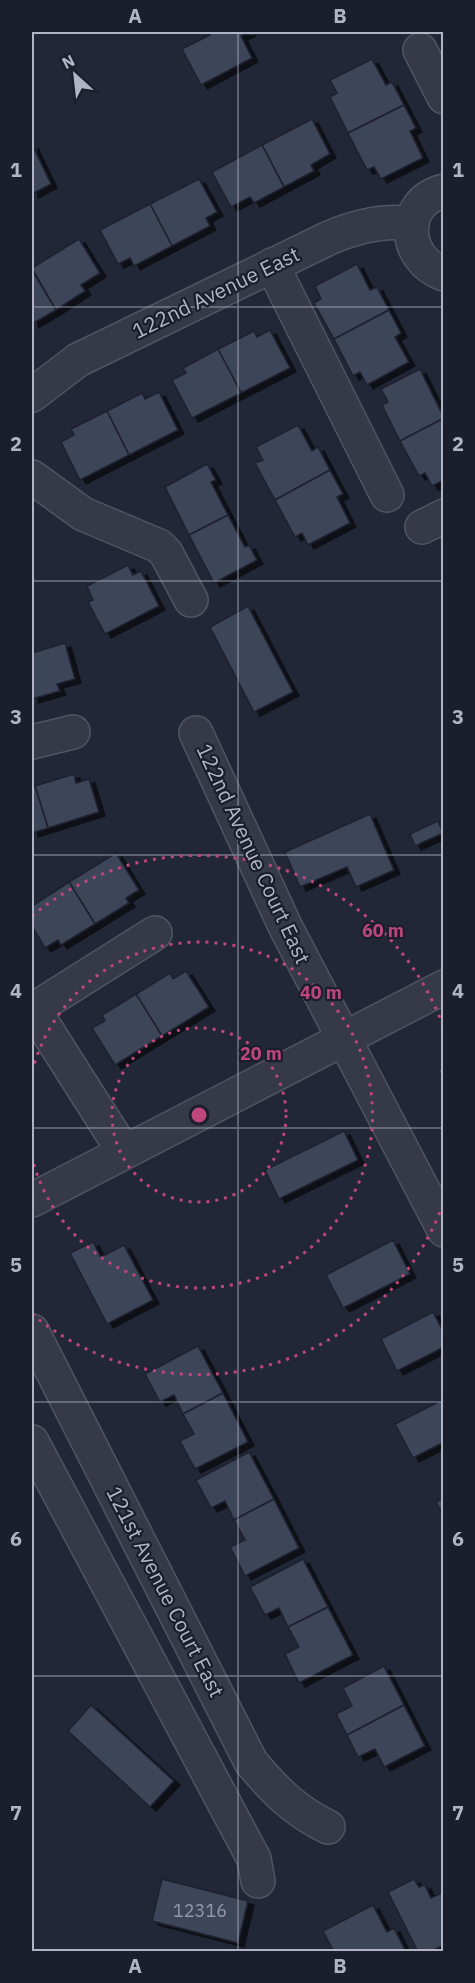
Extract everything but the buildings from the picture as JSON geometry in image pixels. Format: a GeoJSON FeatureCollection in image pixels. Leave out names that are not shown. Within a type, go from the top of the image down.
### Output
{"type":"FeatureCollection","features":[{"type":"Feature","properties":{"kind":"street"},"geometry":{"type":"LineString","coordinates":[[420,50],[444,97]]}},
{"type":"Feature","properties":{"kind":"street"},"geometry":{"type":"LineString","coordinates":[[444,191],[425,201],[417,211],[412,224],[411,237],[415,250],[432,270],[444,273]]}},
{"type":"Feature","properties":{"kind":"street","name":"122nd Avenue East"},"geometry":{"type":"LineString","coordinates":[[32,395],[78,360],[350,229],[378,223],[412,224]]}},
{"type":"Feature","properties":{"kind":"street"},"geometry":{"type":"LineString","coordinates":[[272,265],[387,495]]}},
{"type":"Feature","properties":{"kind":"street"},"geometry":{"type":"LineString","coordinates":[[32,477],[83,514],[159,546],[166,553],[191,600]]}},
{"type":"Feature","properties":{"kind":"street"},"geometry":{"type":"LineString","coordinates":[[32,742],[73,732]]}},
{"type":"Feature","properties":{"kind":"street","name":"122nd Avenue Court East"},"geometry":{"type":"LineString","coordinates":[[196,733],[285,926],[342,1039],[442,1221]]}},
{"type":"Feature","properties":{"kind":"street"},"geometry":{"type":"LineString","coordinates":[[124,1152],[32,1008],[155,933]]}},
{"type":"Feature","properties":{"kind":"street"},"geometry":{"type":"LineString","coordinates":[[32,1200],[444,987]]}},
{"type":"Feature","properties":{"kind":"street","name":"121st Avenue Court East"},"geometry":{"type":"LineString","coordinates":[[32,1331],[251,1762],[283,1798],[304,1815],[328,1827]]}},
{"type":"Feature","properties":{"kind":"street"},"geometry":{"type":"LineString","coordinates":[[32,1443],[254,1859],[258,1881]]}}]}
